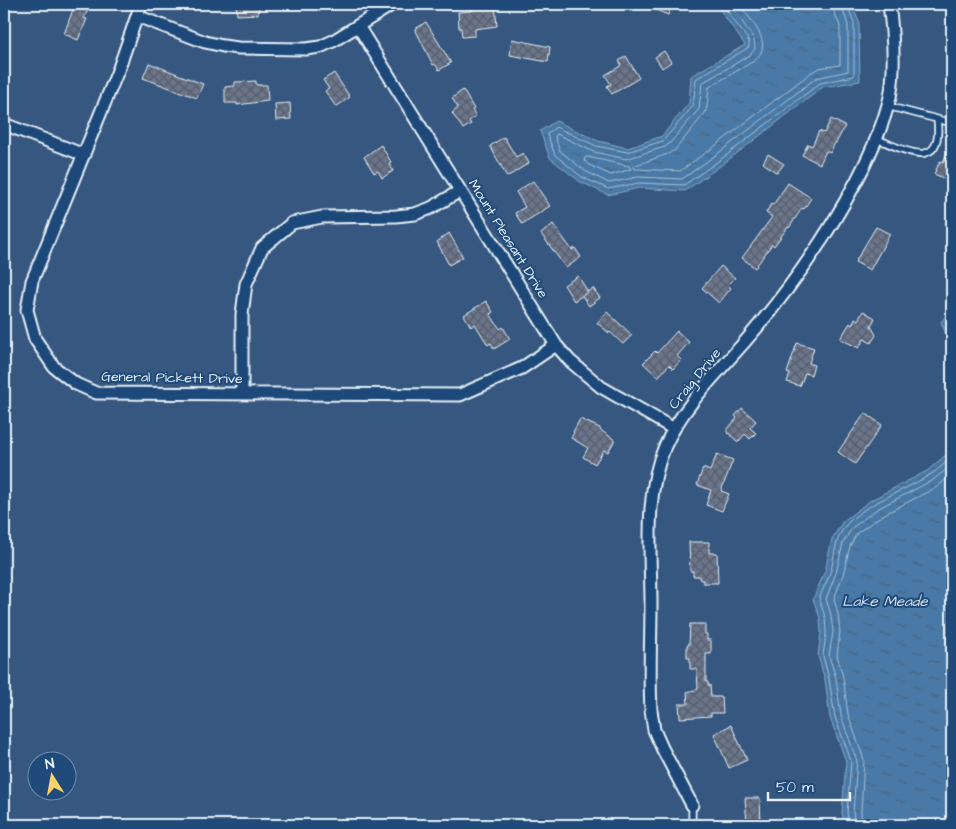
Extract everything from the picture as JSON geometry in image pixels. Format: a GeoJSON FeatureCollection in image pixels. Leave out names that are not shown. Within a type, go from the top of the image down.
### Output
{"type":"FeatureCollection","features":[{"type":"Feature","properties":{"kind":"street","name":"General Pickett Drive"},"geometry":{"type":"LineString","coordinates":[[141,4],[119,68],[32,281],[27,310],[35,339],[54,367],[76,384],[96,393],[460,395],[522,368],[556,345]]}},
{"type":"Feature","properties":{"kind":"street"},"geometry":{"type":"LineString","coordinates":[[137,16],[205,42],[238,48],[306,49],[315,48],[333,41],[393,4]]}},
{"type":"Feature","properties":{"kind":"street","name":"Craig Drive"},"geometry":{"type":"LineString","coordinates":[[692,805],[654,730],[650,691],[652,498],[655,478],[661,458],[674,429],[707,384],[763,321],[800,273],[825,237],[877,139],[887,106],[893,72],[889,4]]}},
{"type":"Feature","properties":{"kind":"street","name":"Mount Pleasant Drive"},"geometry":{"type":"LineString","coordinates":[[358,26],[556,345],[570,361],[601,388],[674,429]]}},
{"type":"Feature","properties":{"kind":"street"},"geometry":{"type":"LineString","coordinates":[[4,124],[84,155]]}},
{"type":"Feature","properties":{"kind":"street"},"geometry":{"type":"LineString","coordinates":[[242,394],[242,314],[246,284],[262,248],[292,223],[322,217],[415,214],[431,208],[460,190]]}},
{"type":"Feature","properties":{"kind":"lane"},"geometry":{"type":"LineString","coordinates":[[887,106],[952,123]]}},
{"type":"Feature","properties":{"kind":"lane"},"geometry":{"type":"LineString","coordinates":[[877,139],[913,154],[922,155],[935,145],[938,129],[937,119]]}},
{"type":"Feature","properties":{"kind":"lane"},"geometry":{"type":"LineString","coordinates":[[692,805],[692,825]]}},
{"type":"Feature","properties":{"kind":"water"},"geometry":{"type":"Polygon","coordinates":[[[716,4],[851,4],[859,22],[860,81],[823,87],[685,191],[639,188],[608,195],[579,181],[550,158],[540,131],[556,121],[598,141],[628,148],[662,136],[689,103],[691,76],[745,45],[716,4]]]}},
{"type":"Feature","properties":{"kind":"water"},"geometry":{"type":"Polygon","coordinates":[[[952,308],[952,342],[948,339],[941,322],[952,308]]]}},
{"type":"Feature","properties":{"kind":"water","name":"Lake Meade"},"geometry":{"type":"Polygon","coordinates":[[[952,442],[952,825],[844,825],[842,813],[846,761],[830,718],[825,680],[818,656],[821,633],[820,618],[813,599],[825,571],[832,539],[843,521],[871,500],[927,471],[947,454],[952,442]]]}},
{"type":"Feature","properties":{"kind":"building"},"geometry":{"type":"Polygon","coordinates":[[[75,4],[89,8],[84,18],[87,19],[78,40],[64,34],[75,4]]]}},
{"type":"Feature","properties":{"kind":"building"},"geometry":{"type":"Polygon","coordinates":[[[236,4],[260,4],[258,14],[237,15],[236,4]]]}},
{"type":"Feature","properties":{"kind":"building"},"geometry":{"type":"Polygon","coordinates":[[[641,4],[672,4],[668,15],[641,4]]]}},
{"type":"Feature","properties":{"kind":"building"},"geometry":{"type":"Polygon","coordinates":[[[495,6],[497,26],[475,29],[475,36],[462,37],[461,28],[459,28],[458,12],[472,11],[472,8],[495,6]]]}},
{"type":"Feature","properties":{"kind":"building"},"geometry":{"type":"Polygon","coordinates":[[[426,22],[451,63],[439,70],[435,64],[433,65],[415,29],[426,22]]]}},
{"type":"Feature","properties":{"kind":"building"},"geometry":{"type":"Polygon","coordinates":[[[512,39],[550,47],[548,62],[510,55],[512,39]]]}},
{"type":"Feature","properties":{"kind":"building"},"geometry":{"type":"Polygon","coordinates":[[[664,51],[671,62],[662,68],[655,57],[664,51]]]}},
{"type":"Feature","properties":{"kind":"building"},"geometry":{"type":"Polygon","coordinates":[[[626,56],[639,78],[612,94],[607,86],[611,84],[605,75],[619,67],[621,64],[619,61],[626,56]]]}},
{"type":"Feature","properties":{"kind":"building"},"geometry":{"type":"Polygon","coordinates":[[[149,63],[203,84],[197,98],[143,78],[149,63]]]}},
{"type":"Feature","properties":{"kind":"building"},"geometry":{"type":"Polygon","coordinates":[[[334,73],[350,97],[336,107],[325,91],[329,89],[323,80],[334,73]]]}},
{"type":"Feature","properties":{"kind":"building"},"geometry":{"type":"Polygon","coordinates":[[[256,81],[256,85],[267,85],[268,101],[237,105],[237,103],[225,103],[225,87],[235,86],[235,82],[256,81]]]}},
{"type":"Feature","properties":{"kind":"building"},"geometry":{"type":"Polygon","coordinates":[[[463,90],[476,116],[469,121],[471,124],[463,129],[452,113],[458,108],[452,98],[463,90]]]}},
{"type":"Feature","properties":{"kind":"building"},"geometry":{"type":"Polygon","coordinates":[[[290,103],[291,119],[276,120],[275,104],[290,103]]]}},
{"type":"Feature","properties":{"kind":"building"},"geometry":{"type":"Polygon","coordinates":[[[831,119],[845,126],[830,153],[826,151],[820,164],[802,155],[808,144],[812,146],[819,131],[824,133],[831,119]]]}},
{"type":"Feature","properties":{"kind":"building"},"geometry":{"type":"Polygon","coordinates":[[[504,137],[516,157],[523,153],[529,163],[507,177],[490,146],[504,137]]]}},
{"type":"Feature","properties":{"kind":"building"},"geometry":{"type":"Polygon","coordinates":[[[952,141],[952,182],[934,174],[940,161],[943,162],[952,141]]]}},
{"type":"Feature","properties":{"kind":"building"},"geometry":{"type":"Polygon","coordinates":[[[381,145],[391,162],[389,163],[393,171],[382,178],[378,171],[374,173],[364,157],[381,145]]]}},
{"type":"Feature","properties":{"kind":"building"},"geometry":{"type":"Polygon","coordinates":[[[768,154],[784,164],[777,173],[763,163],[768,154]]]}},
{"type":"Feature","properties":{"kind":"building"},"geometry":{"type":"Polygon","coordinates":[[[533,181],[550,206],[522,224],[515,213],[525,207],[516,192],[533,181]]]}},
{"type":"Feature","properties":{"kind":"building"},"geometry":{"type":"Polygon","coordinates":[[[788,183],[811,198],[774,246],[772,244],[755,268],[742,258],[772,217],[766,213],[788,183]]]}},
{"type":"Feature","properties":{"kind":"building"},"geometry":{"type":"Polygon","coordinates":[[[553,224],[572,250],[575,248],[581,257],[566,268],[541,234],[553,224]]]}},
{"type":"Feature","properties":{"kind":"building"},"geometry":{"type":"Polygon","coordinates":[[[876,227],[890,234],[870,270],[855,262],[876,227]]]}},
{"type":"Feature","properties":{"kind":"building"},"geometry":{"type":"Polygon","coordinates":[[[449,233],[463,257],[449,265],[437,242],[449,233]]]}},
{"type":"Feature","properties":{"kind":"building"},"geometry":{"type":"Polygon","coordinates":[[[721,266],[735,278],[728,285],[731,288],[719,303],[702,288],[721,266]]]}},
{"type":"Feature","properties":{"kind":"building"},"geometry":{"type":"Polygon","coordinates":[[[578,276],[588,292],[574,301],[564,285],[578,276]]]}},
{"type":"Feature","properties":{"kind":"building"},"geometry":{"type":"Polygon","coordinates":[[[593,288],[600,298],[589,306],[582,296],[593,288]]]}},
{"type":"Feature","properties":{"kind":"building"},"geometry":{"type":"Polygon","coordinates":[[[486,301],[493,312],[490,314],[500,329],[503,327],[510,339],[494,349],[491,343],[488,345],[475,324],[471,327],[464,315],[486,301]]]}},
{"type":"Feature","properties":{"kind":"building"},"geometry":{"type":"Polygon","coordinates":[[[863,311],[875,318],[871,326],[876,335],[871,343],[864,339],[859,348],[840,339],[850,323],[852,325],[855,318],[858,320],[863,311]]]}},
{"type":"Feature","properties":{"kind":"building"},"geometry":{"type":"Polygon","coordinates":[[[607,312],[632,335],[623,344],[597,323],[607,312]]]}},
{"type":"Feature","properties":{"kind":"building"},"geometry":{"type":"Polygon","coordinates":[[[677,331],[689,342],[677,356],[681,360],[673,369],[669,365],[658,377],[643,363],[655,351],[657,353],[677,331]]]}},
{"type":"Feature","properties":{"kind":"building"},"geometry":{"type":"Polygon","coordinates":[[[797,343],[814,348],[809,363],[814,365],[811,375],[805,373],[800,386],[787,382],[790,374],[787,373],[797,343]]]}},
{"type":"Feature","properties":{"kind":"building"},"geometry":{"type":"Polygon","coordinates":[[[742,408],[756,421],[750,428],[756,433],[750,439],[745,434],[738,442],[726,431],[737,418],[735,416],[742,408]]]}},
{"type":"Feature","properties":{"kind":"building"},"geometry":{"type":"Polygon","coordinates":[[[865,413],[882,425],[855,464],[838,452],[865,413]]]}},
{"type":"Feature","properties":{"kind":"building"},"geometry":{"type":"Polygon","coordinates":[[[580,419],[600,428],[600,430],[615,440],[608,452],[604,450],[595,464],[583,457],[588,448],[571,438],[580,419]]]}},
{"type":"Feature","properties":{"kind":"building"},"geometry":{"type":"Polygon","coordinates":[[[717,454],[733,460],[721,491],[729,494],[722,511],[706,505],[711,490],[697,485],[703,468],[710,471],[717,454]]]}},
{"type":"Feature","properties":{"kind":"building"},"geometry":{"type":"Polygon","coordinates":[[[689,542],[709,542],[709,553],[717,553],[718,583],[703,583],[699,576],[693,576],[693,571],[690,571],[689,542]]]}},
{"type":"Feature","properties":{"kind":"building"},"geometry":{"type":"Polygon","coordinates":[[[690,624],[705,624],[707,640],[711,640],[711,654],[706,654],[706,682],[710,685],[711,697],[722,697],[723,713],[711,713],[711,716],[680,718],[679,704],[688,704],[687,692],[698,689],[697,669],[690,669],[690,658],[687,658],[690,624]]]}},
{"type":"Feature","properties":{"kind":"building"},"geometry":{"type":"Polygon","coordinates":[[[731,725],[747,760],[729,768],[714,734],[731,725]]]}},
{"type":"Feature","properties":{"kind":"building"},"geometry":{"type":"Polygon","coordinates":[[[745,798],[760,798],[761,825],[747,825],[745,798]]]}}]}
